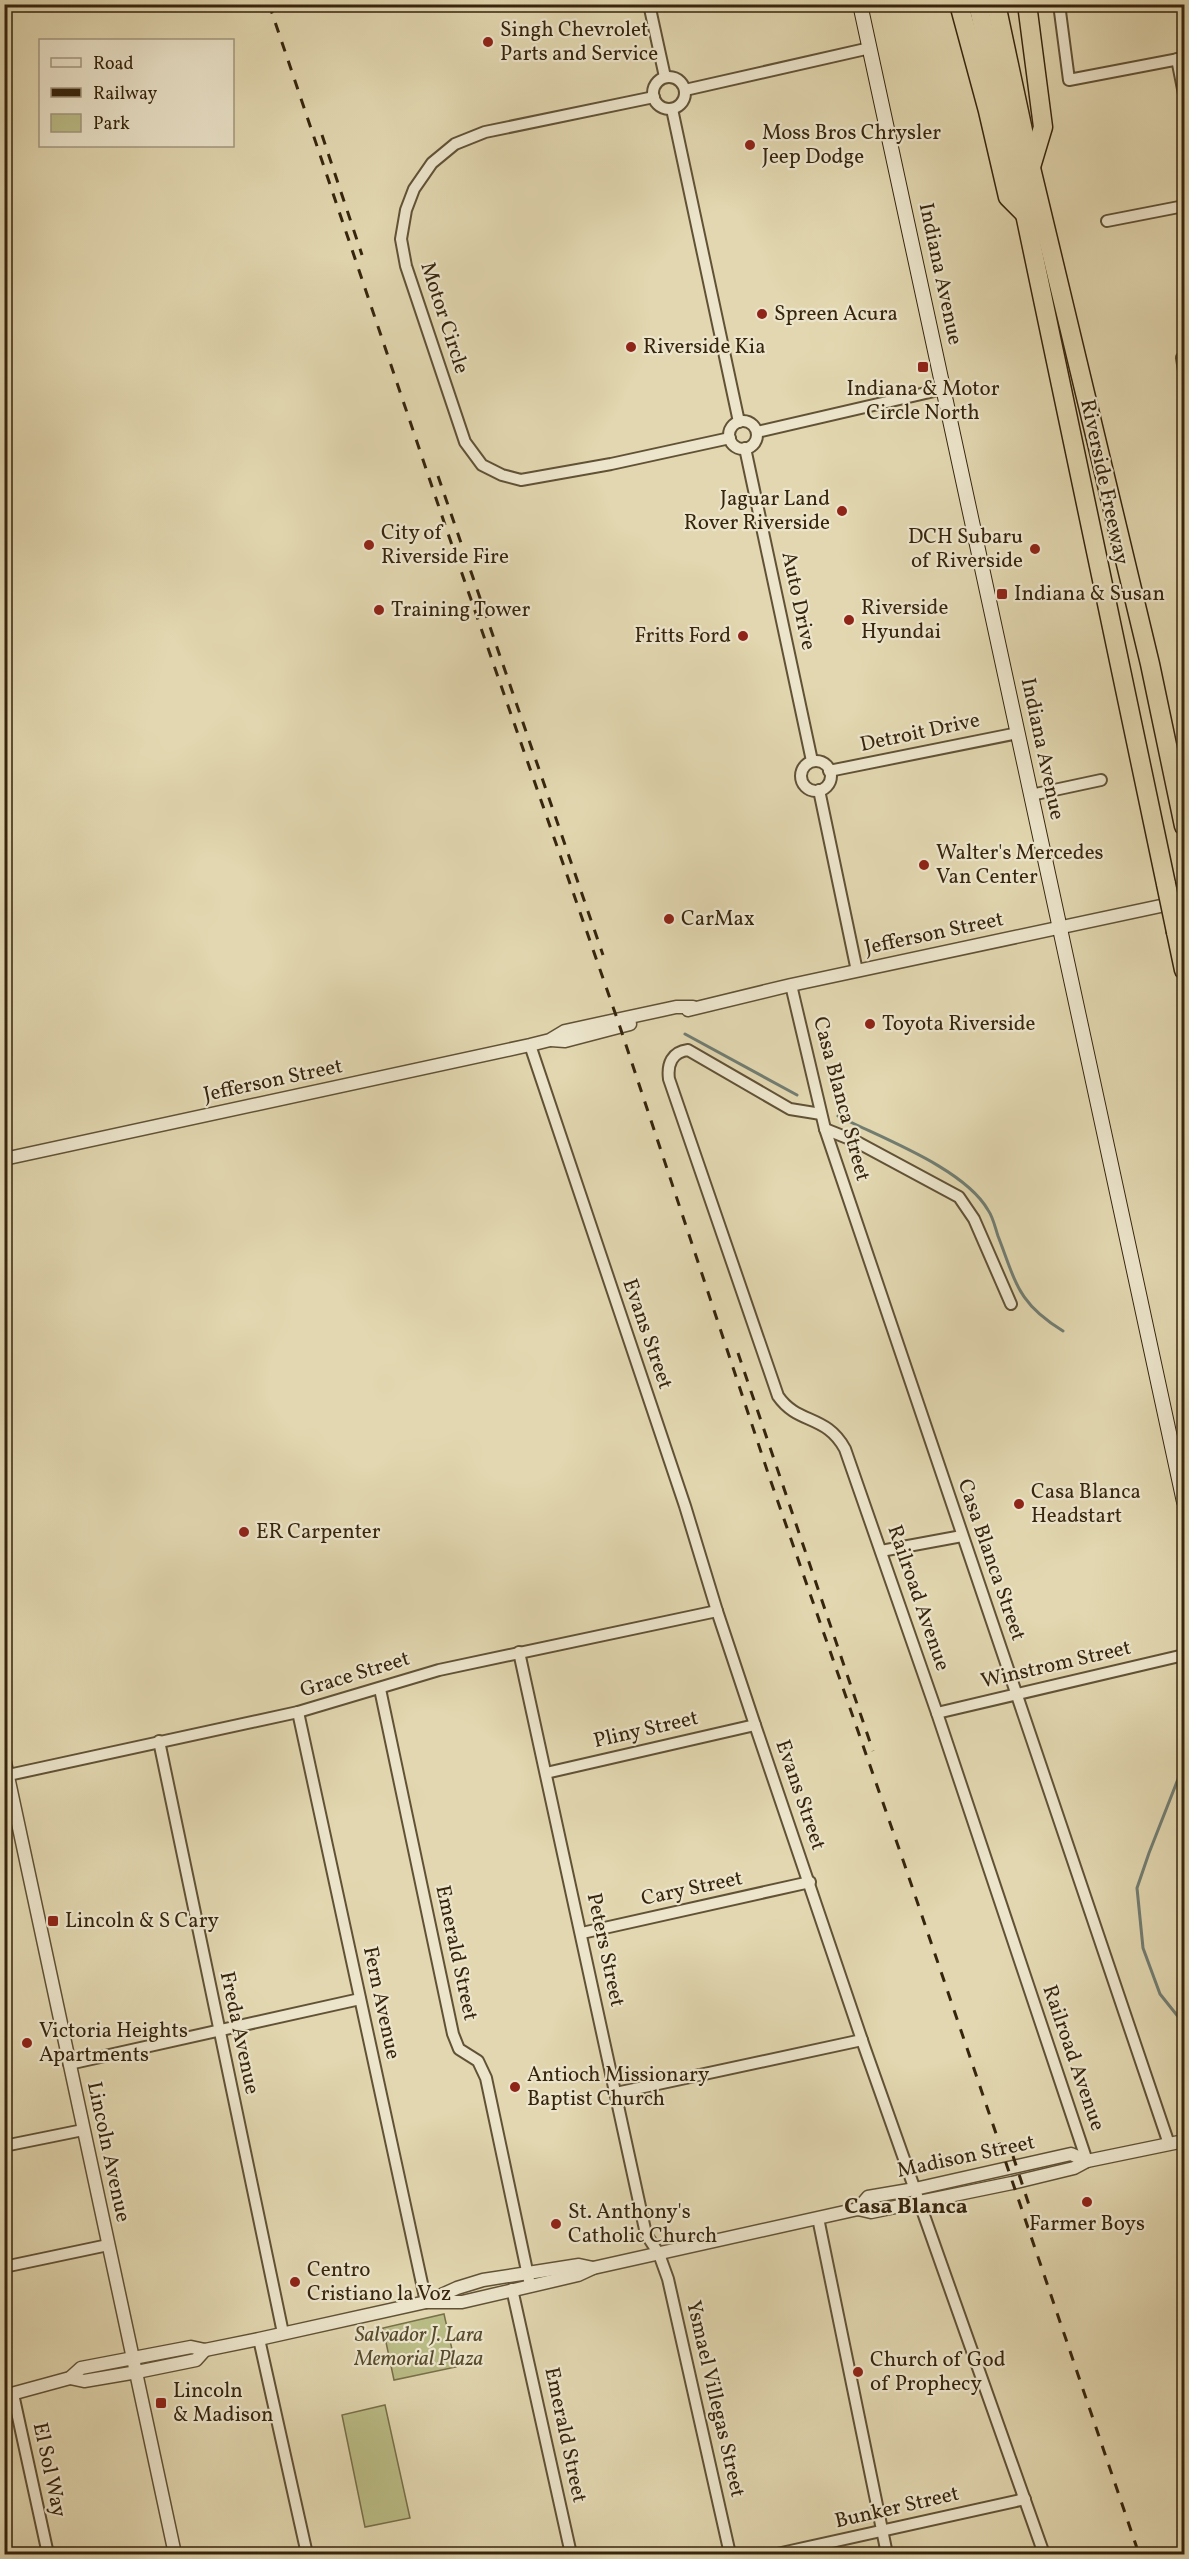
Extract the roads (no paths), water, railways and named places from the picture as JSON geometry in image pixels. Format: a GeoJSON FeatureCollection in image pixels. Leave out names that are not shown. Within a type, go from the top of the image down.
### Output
{"type":"FeatureCollection","features":[{"type":"Feature","properties":{"kind":"highway"},"geometry":{"type":"LineString","coordinates":[[959,4],[1008,197],[1025,214]]}},
{"type":"Feature","properties":{"kind":"highway","name":"Riverside Freeway"},"geometry":{"type":"LineString","coordinates":[[978,4],[1025,214],[1185,970]]}},
{"type":"Feature","properties":{"kind":"highway","name":"Riverside Freeway"},"geometry":{"type":"LineString","coordinates":[[996,4],[1030,168],[1150,664],[1185,826]]}},
{"type":"Feature","properties":{"kind":"highway"},"geometry":{"type":"LineString","coordinates":[[1027,4],[1043,127],[1030,168]]}},
{"type":"Feature","properties":{"kind":"main road","name":"Indiana Avenue"},"geometry":{"type":"LineString","coordinates":[[860,4],[867,48],[1185,1502]]}},
{"type":"Feature","properties":{"kind":"street"},"geometry":{"type":"LineString","coordinates":[[649,4],[665,77]]}},
{"type":"Feature","properties":{"kind":"street"},"geometry":{"type":"LineString","coordinates":[[1059,4],[1069,80],[1181,59],[1185,94]]}},
{"type":"Feature","properties":{"kind":"street"},"geometry":{"type":"LineString","coordinates":[[685,90],[867,48]]}},
{"type":"Feature","properties":{"kind":"street"},"geometry":{"type":"LineString","coordinates":[[665,77],[680,81],[685,90],[684,100],[672,109],[662,108],[654,97],[654,87],[665,77]]}},
{"type":"Feature","properties":{"kind":"street","name":"Motor Circle"},"geometry":{"type":"LineString","coordinates":[[654,97],[485,132],[455,144],[432,163],[414,189],[406,210],[401,238],[405,266],[465,442],[482,465],[502,475],[521,480],[577,471],[730,438]]}},
{"type":"Feature","properties":{"kind":"street"},"geometry":{"type":"LineString","coordinates":[[672,109],[739,422]]}},
{"type":"Feature","properties":{"kind":"street"},"geometry":{"type":"LineString","coordinates":[[1107,221],[1185,206]]}},
{"type":"Feature","properties":{"kind":"street"},"geometry":{"type":"LineString","coordinates":[[1183,357],[1185,371]]}},
{"type":"Feature","properties":{"kind":"street"},"geometry":{"type":"LineString","coordinates":[[757,432],[943,389]]}},
{"type":"Feature","properties":{"kind":"street"},"geometry":{"type":"LineString","coordinates":[[739,422],[750,423],[757,432],[755,442],[745,448],[737,447],[730,438],[732,426],[739,422]]}},
{"type":"Feature","properties":{"kind":"street","name":"Auto Drive"},"geometry":{"type":"LineString","coordinates":[[745,448],[813,761]]}},
{"type":"Feature","properties":{"kind":"street","name":"Detroit Drive"},"geometry":{"type":"LineString","coordinates":[[830,771],[1018,733]]}},
{"type":"Feature","properties":{"kind":"street"},"geometry":{"type":"LineString","coordinates":[[813,761],[825,764],[830,771],[830,781],[819,790],[806,787],[801,779],[802,770],[813,761]]}},
{"type":"Feature","properties":{"kind":"street"},"geometry":{"type":"LineString","coordinates":[[1031,795],[1101,780]]}},
{"type":"Feature","properties":{"kind":"street"},"geometry":{"type":"LineString","coordinates":[[819,790],[858,971]]}},
{"type":"Feature","properties":{"kind":"street","name":"Jefferson Street"},"geometry":{"type":"LineString","coordinates":[[4,1159],[530,1045],[550,1040],[565,1031],[676,1006],[693,1007],[1185,901]]}},
{"type":"Feature","properties":{"kind":"street","name":"Casa Blanca Street"},"geometry":{"type":"LineString","coordinates":[[791,985],[825,1129],[1169,2144]]}},
{"type":"Feature","properties":{"kind":"street","name":"Evans Street"},"geometry":{"type":"LineString","coordinates":[[530,1045],[862,2040],[1044,2554]]}},
{"type":"Feature","properties":{"kind":"street","name":"Railroad Avenue"},"geometry":{"type":"LineString","coordinates":[[821,1113],[790,1109],[688,1050],[675,1055],[668,1068],[669,1079],[778,1396],[784,1406],[794,1413],[817,1421],[838,1436],[845,1449],[937,1713],[1087,2161]]}},
{"type":"Feature","properties":{"kind":"street"},"geometry":{"type":"LineString","coordinates":[[825,1129],[855,1141],[959,1197],[974,1219],[1011,1304]]}},
{"type":"Feature","properties":{"kind":"street"},"geometry":{"type":"LineString","coordinates":[[881,1551],[962,1536]]}},
{"type":"Feature","properties":{"kind":"street","name":"Grace Street"},"geometry":{"type":"LineString","coordinates":[[6,1776],[298,1712],[439,1670],[717,1611]]}},
{"type":"Feature","properties":{"kind":"street","name":"Peters Street"},"geometry":{"type":"LineString","coordinates":[[519,1652],[646,2234],[659,2254]]}},
{"type":"Feature","properties":{"kind":"street","name":"Winstrom Street"},"geometry":{"type":"LineString","coordinates":[[937,1713],[1185,1655]]}},
{"type":"Feature","properties":{"kind":"street","name":"Emerald Street"},"geometry":{"type":"LineString","coordinates":[[380,1689],[453,2034],[459,2049],[478,2061],[486,2078],[529,2279]]}},
{"type":"Feature","properties":{"kind":"street","name":"Fern Avenue"},"geometry":{"type":"LineString","coordinates":[[298,1712],[426,2302]]}},
{"type":"Feature","properties":{"kind":"street","name":"Pliny Street"},"geometry":{"type":"LineString","coordinates":[[546,1773],[755,1725]]}},
{"type":"Feature","properties":{"kind":"street","name":"Freda Avenue"},"geometry":{"type":"LineString","coordinates":[[159,1741],[283,2333]]}},
{"type":"Feature","properties":{"kind":"street","name":"Lincoln Avenue"},"geometry":{"type":"LineString","coordinates":[[4,1758],[82,2130],[134,2357],[175,2554]]}},
{"type":"Feature","properties":{"kind":"street","name":"Cary Street"},"geometry":{"type":"LineString","coordinates":[[582,1933],[810,1882]]}},
{"type":"Feature","properties":{"kind":"street"},"geometry":{"type":"LineString","coordinates":[[69,2064],[360,2000]]}},
{"type":"Feature","properties":{"kind":"street"},"geometry":{"type":"LineString","coordinates":[[616,2093],[862,2040]]}},
{"type":"Feature","properties":{"kind":"street"},"geometry":{"type":"LineString","coordinates":[[4,2146],[82,2130]]}},
{"type":"Feature","properties":{"kind":"street","name":"Madison Street"},"geometry":{"type":"LineString","coordinates":[[9,2395],[70,2378],[81,2368],[191,2347],[205,2350],[259,2339],[426,2302],[457,2288],[483,2280],[529,2279],[579,2265],[593,2268],[858,2210],[871,2212],[920,2203],[1074,2168],[1087,2161],[1185,2140]]}},
{"type":"Feature","properties":{"kind":"street","name":"Madison Street"},"geometry":{"type":"LineString","coordinates":[[858,2210],[868,2197],[915,2189],[1071,2154],[1087,2161]]}},
{"type":"Feature","properties":{"kind":"street"},"geometry":{"type":"LineString","coordinates":[[818,2218],[887,2554]]}},
{"type":"Feature","properties":{"kind":"street"},"geometry":{"type":"LineString","coordinates":[[4,2267],[108,2245]]}},
{"type":"Feature","properties":{"kind":"street","name":"Ysmael Villegas Street"},"geometry":{"type":"LineString","coordinates":[[659,2254],[668,2279],[730,2554]]}},
{"type":"Feature","properties":{"kind":"street","name":"Madison Street"},"geometry":{"type":"LineString","coordinates":[[426,2302],[462,2302],[513,2289],[529,2279]]}},
{"type":"Feature","properties":{"kind":"street","name":"Emerald Street"},"geometry":{"type":"LineString","coordinates":[[513,2289],[571,2554]]}},
{"type":"Feature","properties":{"kind":"street"},"geometry":{"type":"LineString","coordinates":[[259,2339],[307,2554]]}},
{"type":"Feature","properties":{"kind":"street","name":"Madison Street"},"geometry":{"type":"LineString","coordinates":[[70,2378],[84,2381],[196,2360],[205,2350]]}},
{"type":"Feature","properties":{"kind":"street","name":"El Sol Way"},"geometry":{"type":"LineString","coordinates":[[9,2395],[48,2554]]}},
{"type":"Feature","properties":{"kind":"street","name":"Bunker Street"},"geometry":{"type":"LineString","coordinates":[[777,2554],[1025,2499]]}},
{"type":"Feature","properties":{"kind":"waterway"},"geometry":{"type":"LineString","coordinates":[[685,1034],[797,1095]]}},
{"type":"Feature","properties":{"kind":"waterway"},"geometry":{"type":"LineString","coordinates":[[838,1116],[898,1144],[941,1168],[976,1195],[991,1216],[1014,1279],[1027,1301],[1036,1311],[1063,1331]]}},
{"type":"Feature","properties":{"kind":"waterway"},"geometry":{"type":"LineString","coordinates":[[1183,1743],[1180,1774],[1137,1888],[1143,1948],[1160,1994],[1184,2024]]}},
{"type":"Feature","properties":{"kind":"railway"},"geometry":{"type":"LineString","coordinates":[[269,4],[444,522],[620,1027],[770,1479],[904,1863],[1139,2554]]}},
{"type":"Feature","properties":{"kind":"railway"},"geometry":{"type":"LineString","coordinates":[[322,135],[362,255]]}},
{"type":"Feature","properties":{"kind":"railway"},"geometry":{"type":"LineString","coordinates":[[438,476],[603,955]]}},
{"type":"Feature","properties":{"kind":"railway"},"geometry":{"type":"LineString","coordinates":[[738,1353],[873,1751]]}},
{"type":"Feature","properties":{"kind":"railway"},"geometry":{"type":"LineString","coordinates":[[1013,2156],[1029,2205]]}},
{"type":"Feature","properties":{"kind":"place","name":"Singh Chevrolet Parts and Service"},"geometry":{"type":"Point","coordinates":[488,42]}},
{"type":"Feature","properties":{"kind":"place","name":"Moss Bros Chrysler Jeep Dodge"},"geometry":{"type":"Point","coordinates":[750,145]}},
{"type":"Feature","properties":{"kind":"place","name":"Spreen Acura"},"geometry":{"type":"Point","coordinates":[762,314]}},
{"type":"Feature","properties":{"kind":"place","name":"Riverside Kia"},"geometry":{"type":"Point","coordinates":[631,347]}},
{"type":"Feature","properties":{"kind":"place","name":"Indiana & Motor Circle North"},"geometry":{"type":"Point","coordinates":[923,367]}},
{"type":"Feature","properties":{"kind":"place","name":"Jaguar Land Rover Riverside"},"geometry":{"type":"Point","coordinates":[842,511]}},
{"type":"Feature","properties":{"kind":"place","name":"City of Riverside Fire"},"geometry":{"type":"Point","coordinates":[369,545]}},
{"type":"Feature","properties":{"kind":"place","name":"DCH Subaru of Riverside"},"geometry":{"type":"Point","coordinates":[1035,549]}},
{"type":"Feature","properties":{"kind":"place","name":"Indiana & Susan"},"geometry":{"type":"Point","coordinates":[1002,594]}},
{"type":"Feature","properties":{"kind":"place","name":"Training Tower"},"geometry":{"type":"Point","coordinates":[379,610]}},
{"type":"Feature","properties":{"kind":"place","name":"Riverside Hyundai"},"geometry":{"type":"Point","coordinates":[849,620]}},
{"type":"Feature","properties":{"kind":"place","name":"Fritts Ford"},"geometry":{"type":"Point","coordinates":[743,636]}},
{"type":"Feature","properties":{"kind":"place","name":"Walter's Mercedes Van Center"},"geometry":{"type":"Point","coordinates":[924,865]}},
{"type":"Feature","properties":{"kind":"place","name":"CarMax"},"geometry":{"type":"Point","coordinates":[669,919]}},
{"type":"Feature","properties":{"kind":"place","name":"Toyota Riverside"},"geometry":{"type":"Point","coordinates":[870,1024]}},
{"type":"Feature","properties":{"kind":"place","name":"Casa Blanca Headstart"},"geometry":{"type":"Point","coordinates":[1019,1504]}},
{"type":"Feature","properties":{"kind":"place","name":"ER Carpenter"},"geometry":{"type":"Point","coordinates":[244,1532]}},
{"type":"Feature","properties":{"kind":"place","name":"Lincoln & S Cary"},"geometry":{"type":"Point","coordinates":[53,1921]}},
{"type":"Feature","properties":{"kind":"place","name":"Victoria Heights Apartments"},"geometry":{"type":"Point","coordinates":[27,2043]}},
{"type":"Feature","properties":{"kind":"place","name":"Antioch Missionary Baptist Church"},"geometry":{"type":"Point","coordinates":[515,2087]}},
{"type":"Feature","properties":{"kind":"place","name":"Farmer Boys"},"geometry":{"type":"Point","coordinates":[1087,2202]}},
{"type":"Feature","properties":{"kind":"place","name":"St. Anthony's Catholic Church"},"geometry":{"type":"Point","coordinates":[556,2224]}},
{"type":"Feature","properties":{"kind":"place","name":"Centro Cristiano la Voz"},"geometry":{"type":"Point","coordinates":[295,2282]}},
{"type":"Feature","properties":{"kind":"place","name":"Church of God of Prophecy"},"geometry":{"type":"Point","coordinates":[858,2372]}},
{"type":"Feature","properties":{"kind":"place","name":"Lincoln & Madison"},"geometry":{"type":"Point","coordinates":[161,2403]}},
{"type":"Feature","properties":{"kind":"district","name":"Casa Blanca"},"geometry":{"type":"Point","coordinates":[906,2207]}},
{"type":"Feature","properties":{"kind":"park label","name":"Salvador J. Lara Memorial Plaza"},"geometry":{"type":"Point","coordinates":[419,2347]}}]}
